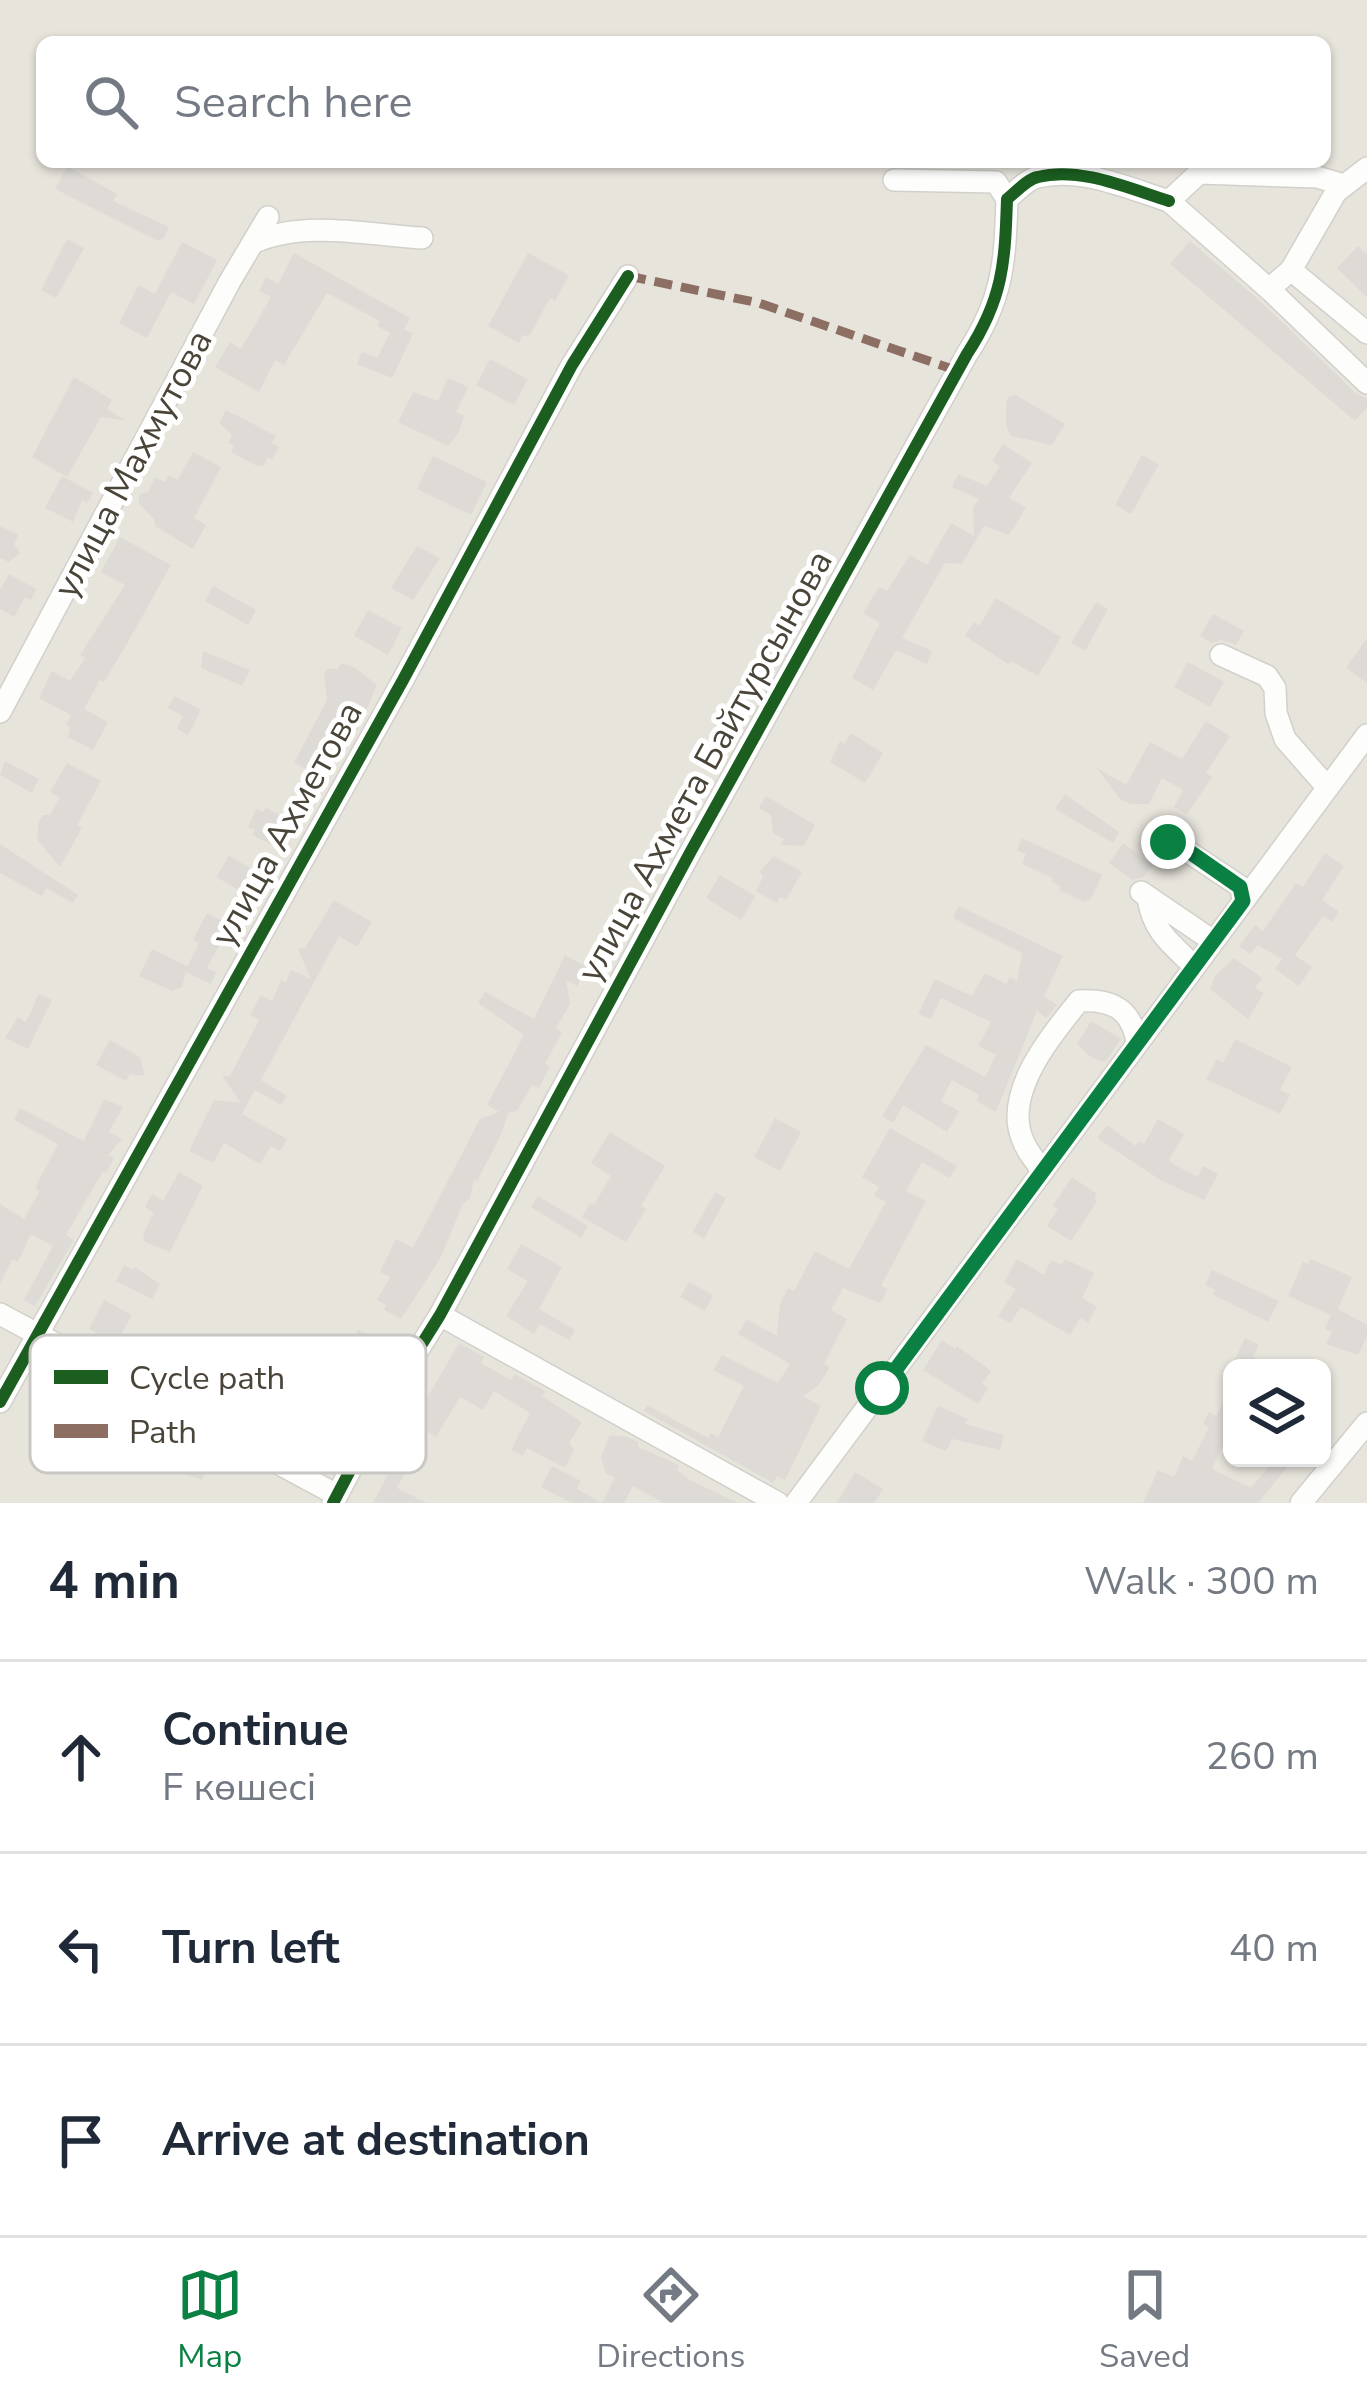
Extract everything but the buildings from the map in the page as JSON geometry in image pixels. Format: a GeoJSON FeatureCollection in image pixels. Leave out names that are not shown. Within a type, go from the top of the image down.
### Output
{"type":"FeatureCollection","features":[{"type":"Feature","properties":{"kind":"street"},"geometry":{"type":"LineString","coordinates":[[1269,289],[1291,270],[1301,246],[1344,185],[1367,168]]}},
{"type":"Feature","properties":{"kind":"street"},"geometry":{"type":"LineString","coordinates":[[1169,201],[1199,173],[1317,176],[1344,185]]}},
{"type":"Feature","properties":{"kind":"street"},"geometry":{"type":"LineString","coordinates":[[894,180],[1002,190],[1034,177],[1110,182],[1169,201],[1367,383]]}},
{"type":"Feature","properties":{"kind":"street","name":"улица Ахмета Байтурсынова"},"geometry":{"type":"LineString","coordinates":[[426,1338],[691,851],[991,317],[1005,269],[1002,190]]}},
{"type":"Feature","properties":{"kind":"street","name":"улица Махмутова"},"geometry":{"type":"LineString","coordinates":[[0,712],[268,217]]}},
{"type":"Feature","properties":{"kind":"street"},"geometry":{"type":"LineString","coordinates":[[255,242],[277,232],[422,238]]}},
{"type":"Feature","properties":{"kind":"street"},"geometry":{"type":"LineString","coordinates":[[1291,270],[1367,333]]}},
{"type":"Feature","properties":{"kind":"street","name":"улица Ахметова"},"geometry":{"type":"LineString","coordinates":[[38,1334],[403,680],[572,365],[628,276]]}},
{"type":"Feature","properties":{"kind":"street"},"geometry":{"type":"LineString","coordinates":[[1221,655],[1267,676],[1275,688],[1276,713],[1285,739],[1328,787]]}},
{"type":"Feature","properties":{"kind":"street"},"geometry":{"type":"LineString","coordinates":[[796,1503],[1367,735]]}},
{"type":"Feature","properties":{"kind":"street"},"geometry":{"type":"LineString","coordinates":[[1168,842],[1240,887],[1243,901]]}},
{"type":"Feature","properties":{"kind":"street"},"geometry":{"type":"LineString","coordinates":[[1194,966],[1160,935],[1144,895],[1213,941]]}},
{"type":"Feature","properties":{"kind":"street"},"geometry":{"type":"LineString","coordinates":[[1043,1171],[1020,1134],[1019,1113],[1024,1085],[1062,1022],[1079,1001],[1112,1002],[1134,1026],[1138,1042]]}},
{"type":"Feature","properties":{"kind":"street"},"geometry":{"type":"LineString","coordinates":[[0,1314],[38,1334]]}},
{"type":"Feature","properties":{"kind":"street"},"geometry":{"type":"LineString","coordinates":[[440,1316],[778,1503]]}},
{"type":"Feature","properties":{"kind":"street","name":"улица Ахметова"},"geometry":{"type":"LineString","coordinates":[[0,1402],[30,1348]]}},
{"type":"Feature","properties":{"kind":"street"},"geometry":{"type":"LineString","coordinates":[[1301,1503],[1367,1423]]}},
{"type":"Feature","properties":{"kind":"street"},"geometry":{"type":"LineString","coordinates":[[288,1473],[335,1499]]}},
{"type":"Feature","properties":{"kind":"shaded area"},"geometry":{"type":"Polygon","coordinates":[[[0,0],[1367,0],[1367,1503],[0,1503],[0,0]]]}},
{"type":"Feature","properties":{"kind":"marked path"},"geometry":{"type":"LineString","coordinates":[[628,276],[759,303],[958,371]]}},
{"type":"Feature","properties":{"kind":"cycle path"},"geometry":{"type":"LineString","coordinates":[[426,1337],[979,334],[1000,280],[1007,199],[1034,178],[1071,174],[1169,201]]}},
{"type":"Feature","properties":{"kind":"cycle path"},"geometry":{"type":"LineString","coordinates":[[37,1335],[403,680],[572,365],[628,276]]}},
{"type":"Feature","properties":{"kind":"cycle path"},"geometry":{"type":"LineString","coordinates":[[0,1402],[30,1348]]}},
{"type":"Feature","properties":{"kind":"cycle path"},"geometry":{"type":"LineString","coordinates":[[333,1503],[349,1473]]}},
{"type":"Feature","properties":{"kind":"route"},"geometry":{"type":"LineString","coordinates":[[882,1388],[1243,901],[1240,887],[1168,842]]}}]}
